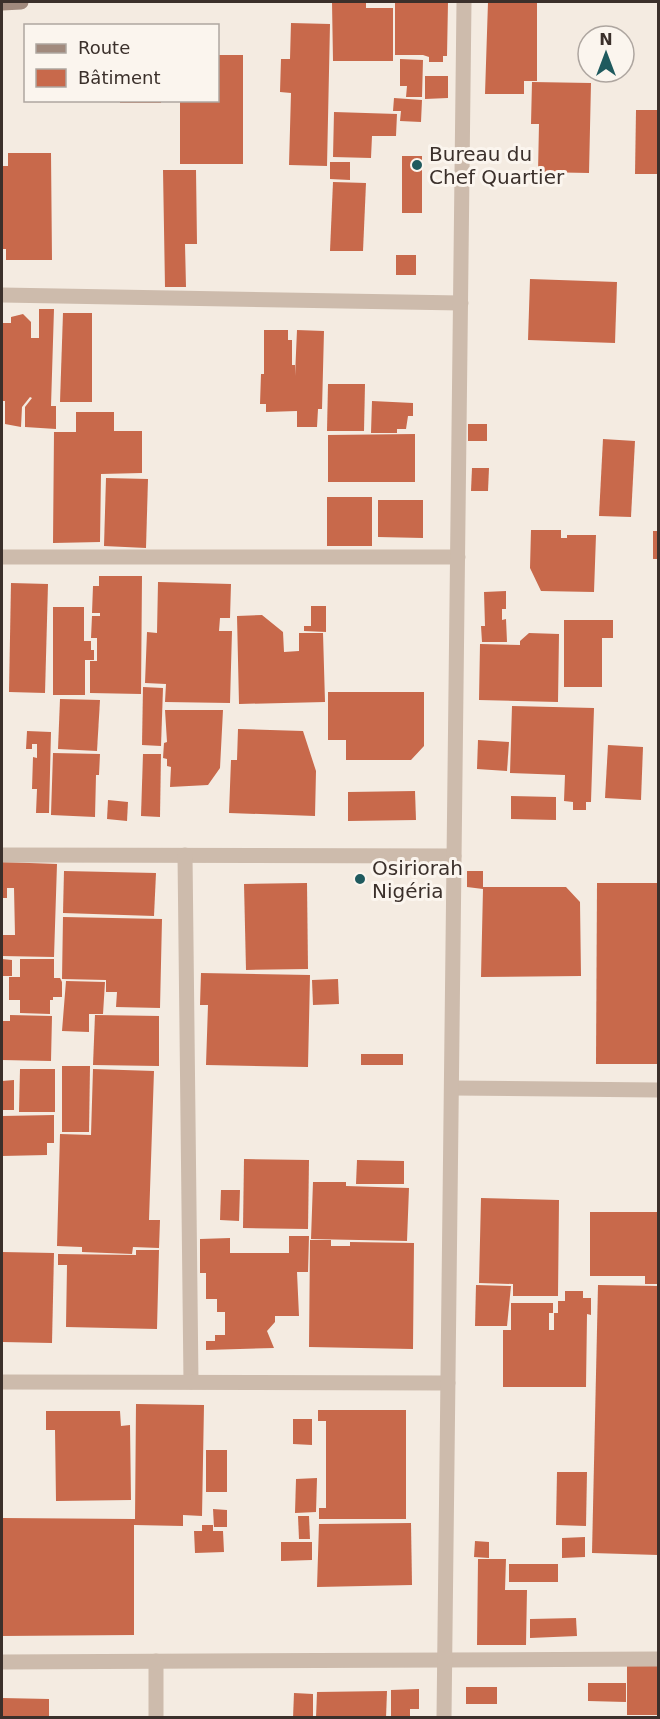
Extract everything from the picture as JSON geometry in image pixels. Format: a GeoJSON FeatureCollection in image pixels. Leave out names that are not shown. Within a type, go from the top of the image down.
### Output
{"type":"FeatureCollection","features":[{"type":"Feature","properties":{"kind":"street"},"geometry":{"type":"LineString","coordinates":[[2,3],[21,2]]}},
{"type":"Feature","properties":{"kind":"street"},"geometry":{"type":"LineString","coordinates":[[444,1718],[464,2]]}},
{"type":"Feature","properties":{"kind":"street"},"geometry":{"type":"LineString","coordinates":[[2,295],[461,303]]}},
{"type":"Feature","properties":{"kind":"street"},"geometry":{"type":"LineString","coordinates":[[2,557],[458,557]]}},
{"type":"Feature","properties":{"kind":"street"},"geometry":{"type":"LineString","coordinates":[[2,855],[454,856]]}},
{"type":"Feature","properties":{"kind":"street"},"geometry":{"type":"LineString","coordinates":[[185,855],[191,1382]]}},
{"type":"Feature","properties":{"kind":"street"},"geometry":{"type":"LineString","coordinates":[[452,1088],[658,1090]]}},
{"type":"Feature","properties":{"kind":"street"},"geometry":{"type":"LineString","coordinates":[[2,1382],[448,1383]]}},
{"type":"Feature","properties":{"kind":"street"},"geometry":{"type":"LineString","coordinates":[[2,1662],[658,1659]]}},
{"type":"Feature","properties":{"kind":"street"},"geometry":{"type":"LineString","coordinates":[[156,1661],[156,1718]]}},
{"type":"Feature","properties":{"kind":"building"},"geometry":{"type":"Polygon","coordinates":[[[332,2],[366,2],[366,8],[393,8],[393,61],[333,61],[332,2]]]}},
{"type":"Feature","properties":{"kind":"building"},"geometry":{"type":"Polygon","coordinates":[[[395,2],[448,2],[447,56],[443,56],[443,62],[429,62],[429,57],[423,55],[395,55],[395,2]]]}},
{"type":"Feature","properties":{"kind":"building"},"geometry":{"type":"Polygon","coordinates":[[[488,2],[537,2],[537,81],[524,81],[524,94],[485,94],[488,2]]]}},
{"type":"Feature","properties":{"kind":"building"},"geometry":{"type":"Polygon","coordinates":[[[291,23],[330,24],[327,166],[289,165],[291,93],[280,92],[281,59],[290,59],[291,23]]]}},
{"type":"Feature","properties":{"kind":"building"},"geometry":{"type":"Polygon","coordinates":[[[219,55],[243,55],[243,164],[180,164],[180,102],[219,102],[219,55]]]}},
{"type":"Feature","properties":{"kind":"building"},"geometry":{"type":"Polygon","coordinates":[[[400,59],[423,60],[422,97],[406,97],[407,86],[400,86],[400,59]]]}},
{"type":"Feature","properties":{"kind":"building"},"geometry":{"type":"Polygon","coordinates":[[[425,76],[448,76],[448,98],[425,99],[425,76]]]}},
{"type":"Feature","properties":{"kind":"building"},"geometry":{"type":"Polygon","coordinates":[[[532,82],[591,84],[589,173],[538,172],[539,124],[531,124],[532,82]]]}},
{"type":"Feature","properties":{"kind":"building"},"geometry":{"type":"Polygon","coordinates":[[[394,98],[422,100],[421,122],[400,121],[401,111],[393,111],[394,98]]]}},
{"type":"Feature","properties":{"kind":"building"},"geometry":{"type":"Polygon","coordinates":[[[120,102],[161,102],[161,103],[120,102]]]}},
{"type":"Feature","properties":{"kind":"building"},"geometry":{"type":"Polygon","coordinates":[[[636,110],[658,110],[658,174],[635,174],[636,110]]]}},
{"type":"Feature","properties":{"kind":"building"},"geometry":{"type":"Polygon","coordinates":[[[334,112],[397,114],[396,136],[372,136],[371,158],[333,157],[334,112]]]}},
{"type":"Feature","properties":{"kind":"building"},"geometry":{"type":"Polygon","coordinates":[[[8,153],[51,153],[52,260],[6,260],[6,249],[2,249],[2,166],[8,166],[8,153]]]}},
{"type":"Feature","properties":{"kind":"building"},"geometry":{"type":"Polygon","coordinates":[[[402,156],[422,156],[422,213],[402,213],[402,156]]]}},
{"type":"Feature","properties":{"kind":"building"},"geometry":{"type":"Polygon","coordinates":[[[330,162],[350,162],[350,180],[330,179],[330,162]]]}},
{"type":"Feature","properties":{"kind":"building"},"geometry":{"type":"Polygon","coordinates":[[[163,170],[196,170],[197,244],[185,244],[186,287],[165,287],[163,170]]]}},
{"type":"Feature","properties":{"kind":"building"},"geometry":{"type":"Polygon","coordinates":[[[333,182],[366,183],[363,251],[330,251],[333,182]]]}},
{"type":"Feature","properties":{"kind":"building"},"geometry":{"type":"Polygon","coordinates":[[[396,255],[416,255],[416,275],[396,275],[396,255]]]}},
{"type":"Feature","properties":{"kind":"building"},"geometry":{"type":"Polygon","coordinates":[[[530,279],[617,282],[615,343],[528,340],[530,279]]]}},
{"type":"Feature","properties":{"kind":"building"},"geometry":{"type":"Polygon","coordinates":[[[39,309],[54,309],[51,406],[56,406],[56,429],[25,427],[25,407],[32,398],[30,397],[22,407],[21,427],[5,424],[5,401],[2,401],[2,323],[11,323],[11,317],[23,314],[31,322],[31,338],[39,338],[39,309]]]}},
{"type":"Feature","properties":{"kind":"building"},"geometry":{"type":"Polygon","coordinates":[[[63,313],[92,313],[92,402],[60,402],[63,313]]]}},
{"type":"Feature","properties":{"kind":"building"},"geometry":{"type":"Polygon","coordinates":[[[264,330],[288,330],[288,340],[292,340],[292,365],[295,365],[295,376],[297,330],[324,331],[322,409],[318,409],[317,427],[297,427],[297,411],[266,412],[266,404],[260,404],[261,374],[264,374],[264,330]]]}},
{"type":"Feature","properties":{"kind":"building"},"geometry":{"type":"Polygon","coordinates":[[[328,384],[365,384],[364,431],[327,431],[328,384]]]}},
{"type":"Feature","properties":{"kind":"building"},"geometry":{"type":"Polygon","coordinates":[[[372,401],[413,403],[413,416],[408,416],[406,429],[397,429],[397,433],[371,433],[372,401]]]}},
{"type":"Feature","properties":{"kind":"building"},"geometry":{"type":"Polygon","coordinates":[[[76,412],[114,412],[114,431],[142,431],[142,473],[101,474],[100,542],[53,543],[54,432],[76,432],[76,412]]]}},
{"type":"Feature","properties":{"kind":"building"},"geometry":{"type":"Polygon","coordinates":[[[468,424],[487,424],[487,441],[468,441],[468,424]]]}},
{"type":"Feature","properties":{"kind":"building"},"geometry":{"type":"Polygon","coordinates":[[[415,434],[415,482],[328,482],[328,435],[415,434]]]}},
{"type":"Feature","properties":{"kind":"building"},"geometry":{"type":"Polygon","coordinates":[[[603,439],[635,441],[631,517],[599,516],[603,439]]]}},
{"type":"Feature","properties":{"kind":"building"},"geometry":{"type":"Polygon","coordinates":[[[472,468],[489,468],[488,491],[471,491],[472,468]]]}},
{"type":"Feature","properties":{"kind":"building"},"geometry":{"type":"Polygon","coordinates":[[[106,478],[148,479],[146,548],[104,546],[106,478]]]}},
{"type":"Feature","properties":{"kind":"building"},"geometry":{"type":"Polygon","coordinates":[[[327,497],[372,497],[372,546],[327,546],[327,497]]]}},
{"type":"Feature","properties":{"kind":"building"},"geometry":{"type":"Polygon","coordinates":[[[378,500],[423,500],[423,538],[378,537],[378,500]]]}},
{"type":"Feature","properties":{"kind":"building"},"geometry":{"type":"Polygon","coordinates":[[[531,530],[561,530],[561,538],[567,538],[567,535],[596,535],[594,592],[541,591],[530,568],[531,530]]]}},
{"type":"Feature","properties":{"kind":"building"},"geometry":{"type":"Polygon","coordinates":[[[653,531],[658,531],[658,559],[653,559],[653,531]]]}},
{"type":"Feature","properties":{"kind":"building"},"geometry":{"type":"Polygon","coordinates":[[[99,576],[142,576],[141,694],[90,693],[90,661],[97,661],[97,638],[91,638],[92,616],[100,616],[100,613],[92,613],[93,586],[99,586],[99,576]]]}},
{"type":"Feature","properties":{"kind":"building"},"geometry":{"type":"Polygon","coordinates":[[[158,582],[231,584],[230,618],[220,618],[219,631],[232,631],[230,703],[165,702],[166,684],[145,683],[147,632],[157,633],[158,582]]]}},
{"type":"Feature","properties":{"kind":"building"},"geometry":{"type":"Polygon","coordinates":[[[11,583],[48,584],[45,693],[9,692],[11,583]]]}},
{"type":"Feature","properties":{"kind":"building"},"geometry":{"type":"Polygon","coordinates":[[[506,591],[506,609],[502,609],[502,620],[506,619],[507,642],[482,642],[481,626],[485,626],[484,592],[506,591]]]}},
{"type":"Feature","properties":{"kind":"building"},"geometry":{"type":"Polygon","coordinates":[[[311,606],[326,606],[326,632],[304,631],[304,626],[311,626],[311,606]]]}},
{"type":"Feature","properties":{"kind":"building"},"geometry":{"type":"Polygon","coordinates":[[[53,607],[84,607],[84,641],[91,641],[91,650],[94,650],[94,660],[85,660],[85,695],[53,695],[53,607]]]}},
{"type":"Feature","properties":{"kind":"building"},"geometry":{"type":"Polygon","coordinates":[[[262,615],[283,632],[284,652],[299,651],[299,633],[323,633],[325,702],[239,704],[237,616],[262,615]]]}},
{"type":"Feature","properties":{"kind":"building"},"geometry":{"type":"Polygon","coordinates":[[[564,620],[613,620],[613,638],[602,638],[602,687],[564,687],[564,620]]]}},
{"type":"Feature","properties":{"kind":"building"},"geometry":{"type":"Polygon","coordinates":[[[529,633],[559,634],[558,702],[479,700],[480,644],[520,645],[520,641],[529,633]]]}},
{"type":"Feature","properties":{"kind":"building"},"geometry":{"type":"Polygon","coordinates":[[[143,687],[163,688],[161,746],[142,745],[143,687]]]}},
{"type":"Feature","properties":{"kind":"building"},"geometry":{"type":"Polygon","coordinates":[[[328,692],[424,692],[424,746],[411,760],[346,760],[346,740],[328,740],[328,692]]]}},
{"type":"Feature","properties":{"kind":"building"},"geometry":{"type":"Polygon","coordinates":[[[60,699],[100,700],[97,751],[58,749],[60,699]]]}},
{"type":"Feature","properties":{"kind":"building"},"geometry":{"type":"Polygon","coordinates":[[[512,706],[594,708],[591,802],[586,802],[586,810],[573,810],[573,802],[564,801],[565,775],[510,773],[512,706]]]}},
{"type":"Feature","properties":{"kind":"building"},"geometry":{"type":"Polygon","coordinates":[[[165,710],[223,710],[220,768],[208,785],[170,787],[171,767],[167,766],[167,759],[163,758],[164,743],[167,742],[165,710]]]}},
{"type":"Feature","properties":{"kind":"building"},"geometry":{"type":"Polygon","coordinates":[[[238,729],[303,731],[316,771],[315,816],[229,813],[231,760],[237,760],[238,729]]]}},
{"type":"Feature","properties":{"kind":"building"},"geometry":{"type":"Polygon","coordinates":[[[27,731],[51,732],[49,813],[36,813],[37,789],[32,789],[33,757],[37,758],[37,744],[32,744],[32,749],[26,749],[27,731]]]}},
{"type":"Feature","properties":{"kind":"building"},"geometry":{"type":"Polygon","coordinates":[[[478,740],[509,742],[507,771],[477,769],[478,740]]]}},
{"type":"Feature","properties":{"kind":"building"},"geometry":{"type":"Polygon","coordinates":[[[608,745],[643,747],[641,800],[605,798],[608,745]]]}},
{"type":"Feature","properties":{"kind":"building"},"geometry":{"type":"Polygon","coordinates":[[[53,753],[100,754],[99,775],[96,775],[95,817],[51,815],[53,753]]]}},
{"type":"Feature","properties":{"kind":"building"},"geometry":{"type":"Polygon","coordinates":[[[143,754],[161,754],[160,817],[141,816],[143,754]]]}},
{"type":"Feature","properties":{"kind":"building"},"geometry":{"type":"Polygon","coordinates":[[[415,791],[416,820],[348,821],[348,792],[415,791]]]}},
{"type":"Feature","properties":{"kind":"building"},"geometry":{"type":"Polygon","coordinates":[[[511,796],[556,797],[556,820],[511,819],[511,796]]]}},
{"type":"Feature","properties":{"kind":"building"},"geometry":{"type":"Polygon","coordinates":[[[108,800],[128,802],[127,821],[107,819],[108,800]]]}},
{"type":"Feature","properties":{"kind":"building"},"geometry":{"type":"Polygon","coordinates":[[[2,862],[57,864],[54,957],[2,956],[2,935],[15,935],[14,888],[7,888],[7,898],[2,898],[2,862]]]}},
{"type":"Feature","properties":{"kind":"building"},"geometry":{"type":"Polygon","coordinates":[[[64,871],[156,873],[154,916],[63,913],[64,871]]]}},
{"type":"Feature","properties":{"kind":"building"},"geometry":{"type":"Polygon","coordinates":[[[467,871],[483,871],[483,887],[566,887],[580,902],[581,976],[481,977],[483,889],[467,887],[467,871]]]}},
{"type":"Feature","properties":{"kind":"building"},"geometry":{"type":"Polygon","coordinates":[[[307,883],[308,969],[246,970],[244,884],[307,883]]]}},
{"type":"Feature","properties":{"kind":"building"},"geometry":{"type":"Polygon","coordinates":[[[597,883],[658,883],[658,1064],[596,1064],[597,883]]]}},
{"type":"Feature","properties":{"kind":"building"},"geometry":{"type":"Polygon","coordinates":[[[63,917],[162,919],[160,1008],[116,1007],[117,992],[106,992],[106,980],[62,979],[63,917]]]}},
{"type":"Feature","properties":{"kind":"building"},"geometry":{"type":"Polygon","coordinates":[[[2,959],[12,960],[12,976],[2,976],[2,959]]]}},
{"type":"Feature","properties":{"kind":"building"},"geometry":{"type":"Polygon","coordinates":[[[20,959],[54,959],[54,978],[60,978],[62,982],[62,997],[53,997],[53,1000],[50,1000],[50,1014],[20,1013],[20,1000],[9,1000],[9,977],[20,977],[20,959]]]}},
{"type":"Feature","properties":{"kind":"building"},"geometry":{"type":"Polygon","coordinates":[[[201,973],[310,975],[308,1067],[206,1065],[208,1005],[200,1005],[201,973]]]}},
{"type":"Feature","properties":{"kind":"building"},"geometry":{"type":"Polygon","coordinates":[[[338,979],[339,1004],[313,1005],[312,980],[338,979]]]}},
{"type":"Feature","properties":{"kind":"building"},"geometry":{"type":"Polygon","coordinates":[[[66,981],[105,982],[103,1014],[89,1014],[89,1032],[62,1031],[66,981]]]}},
{"type":"Feature","properties":{"kind":"building"},"geometry":{"type":"Polygon","coordinates":[[[10,1015],[52,1016],[51,1061],[2,1060],[2,1021],[10,1021],[10,1015]]]}},
{"type":"Feature","properties":{"kind":"building"},"geometry":{"type":"Polygon","coordinates":[[[95,1015],[159,1016],[159,1066],[93,1065],[95,1015]]]}},
{"type":"Feature","properties":{"kind":"building"},"geometry":{"type":"Polygon","coordinates":[[[361,1054],[403,1054],[403,1065],[361,1065],[361,1054]]]}},
{"type":"Feature","properties":{"kind":"building"},"geometry":{"type":"Polygon","coordinates":[[[62,1066],[90,1066],[89,1132],[62,1132],[62,1066]]]}},
{"type":"Feature","properties":{"kind":"building"},"geometry":{"type":"Polygon","coordinates":[[[20,1069],[55,1069],[55,1112],[19,1112],[20,1069]]]}},
{"type":"Feature","properties":{"kind":"building"},"geometry":{"type":"Polygon","coordinates":[[[93,1069],[154,1071],[149,1220],[160,1220],[159,1248],[133,1247],[132,1254],[82,1252],[82,1247],[57,1246],[60,1134],[91,1135],[93,1069]]]}},
{"type":"Feature","properties":{"kind":"building"},"geometry":{"type":"Polygon","coordinates":[[[14,1080],[14,1110],[2,1110],[2,1081],[14,1080]]]}},
{"type":"Feature","properties":{"kind":"building"},"geometry":{"type":"Polygon","coordinates":[[[54,1115],[54,1143],[47,1143],[47,1155],[2,1156],[2,1116],[54,1115]]]}},
{"type":"Feature","properties":{"kind":"building"},"geometry":{"type":"Polygon","coordinates":[[[244,1159],[309,1160],[308,1229],[243,1228],[244,1159]]]}},
{"type":"Feature","properties":{"kind":"building"},"geometry":{"type":"Polygon","coordinates":[[[357,1160],[404,1161],[404,1184],[356,1184],[357,1160]]]}},
{"type":"Feature","properties":{"kind":"building"},"geometry":{"type":"Polygon","coordinates":[[[313,1182],[346,1182],[346,1186],[409,1188],[407,1241],[311,1239],[313,1182]]]}},
{"type":"Feature","properties":{"kind":"building"},"geometry":{"type":"Polygon","coordinates":[[[221,1190],[240,1190],[239,1221],[220,1220],[221,1190]]]}},
{"type":"Feature","properties":{"kind":"building"},"geometry":{"type":"Polygon","coordinates":[[[481,1198],[559,1200],[558,1296],[513,1296],[513,1284],[479,1283],[481,1198]]]}},
{"type":"Feature","properties":{"kind":"building"},"geometry":{"type":"Polygon","coordinates":[[[590,1212],[658,1212],[658,1284],[645,1284],[645,1276],[590,1276],[590,1212]]]}},
{"type":"Feature","properties":{"kind":"building"},"geometry":{"type":"Polygon","coordinates":[[[289,1236],[309,1236],[308,1272],[297,1272],[299,1316],[275,1316],[275,1322],[267,1331],[274,1348],[206,1350],[206,1341],[215,1341],[215,1335],[225,1335],[225,1312],[217,1312],[217,1299],[206,1299],[206,1273],[200,1273],[200,1239],[230,1238],[230,1253],[289,1253],[289,1236]]]}},
{"type":"Feature","properties":{"kind":"building"},"geometry":{"type":"Polygon","coordinates":[[[310,1240],[331,1240],[331,1246],[350,1246],[350,1242],[414,1243],[413,1349],[309,1347],[310,1240]]]}},
{"type":"Feature","properties":{"kind":"building"},"geometry":{"type":"Polygon","coordinates":[[[136,1250],[159,1250],[157,1329],[66,1327],[67,1265],[58,1265],[58,1254],[136,1255],[136,1250]]]}},
{"type":"Feature","properties":{"kind":"building"},"geometry":{"type":"Polygon","coordinates":[[[2,1252],[54,1253],[52,1343],[2,1342],[2,1252]]]}},
{"type":"Feature","properties":{"kind":"building"},"geometry":{"type":"Polygon","coordinates":[[[476,1285],[511,1286],[507,1326],[475,1326],[476,1285]]]}},
{"type":"Feature","properties":{"kind":"building"},"geometry":{"type":"Polygon","coordinates":[[[598,1285],[658,1286],[658,1555],[592,1553],[598,1285]]]}},
{"type":"Feature","properties":{"kind":"building"},"geometry":{"type":"Polygon","coordinates":[[[565,1291],[583,1291],[583,1298],[591,1298],[591,1315],[587,1314],[586,1387],[503,1387],[503,1330],[511,1330],[511,1303],[553,1303],[553,1313],[549,1313],[549,1330],[554,1330],[554,1313],[558,1313],[558,1301],[565,1301],[565,1291]]]}},
{"type":"Feature","properties":{"kind":"building"},"geometry":{"type":"Polygon","coordinates":[[[136,1404],[204,1405],[202,1516],[183,1515],[183,1526],[134,1525],[134,1635],[2,1636],[2,1518],[135,1519],[136,1404]]]}},
{"type":"Feature","properties":{"kind":"building"},"geometry":{"type":"Polygon","coordinates":[[[318,1410],[406,1410],[406,1519],[319,1519],[319,1508],[326,1508],[326,1421],[318,1421],[318,1410]]]}},
{"type":"Feature","properties":{"kind":"building"},"geometry":{"type":"Polygon","coordinates":[[[46,1411],[120,1411],[121,1426],[130,1425],[131,1500],[56,1501],[55,1430],[46,1430],[46,1411]]]}},
{"type":"Feature","properties":{"kind":"building"},"geometry":{"type":"Polygon","coordinates":[[[293,1419],[312,1419],[312,1445],[293,1444],[293,1419]]]}},
{"type":"Feature","properties":{"kind":"building"},"geometry":{"type":"Polygon","coordinates":[[[206,1450],[227,1450],[227,1492],[206,1492],[206,1450]]]}},
{"type":"Feature","properties":{"kind":"building"},"geometry":{"type":"Polygon","coordinates":[[[557,1472],[587,1472],[586,1526],[556,1525],[557,1472]]]}},
{"type":"Feature","properties":{"kind":"building"},"geometry":{"type":"Polygon","coordinates":[[[317,1478],[316,1512],[295,1513],[296,1479],[317,1478]]]}},
{"type":"Feature","properties":{"kind":"building"},"geometry":{"type":"Polygon","coordinates":[[[213,1509],[227,1510],[227,1527],[214,1527],[213,1509]]]}},
{"type":"Feature","properties":{"kind":"building"},"geometry":{"type":"Polygon","coordinates":[[[298,1516],[309,1516],[310,1539],[299,1539],[298,1516]]]}},
{"type":"Feature","properties":{"kind":"building"},"geometry":{"type":"Polygon","coordinates":[[[411,1523],[412,1585],[317,1587],[319,1524],[411,1523]]]}},
{"type":"Feature","properties":{"kind":"building"},"geometry":{"type":"Polygon","coordinates":[[[202,1525],[213,1525],[213,1531],[223,1531],[224,1552],[195,1553],[194,1531],[202,1531],[202,1525]]]}},
{"type":"Feature","properties":{"kind":"building"},"geometry":{"type":"Polygon","coordinates":[[[585,1537],[585,1557],[562,1558],[562,1538],[585,1537]]]}},
{"type":"Feature","properties":{"kind":"building"},"geometry":{"type":"Polygon","coordinates":[[[475,1541],[489,1542],[489,1558],[474,1557],[475,1541]]]}},
{"type":"Feature","properties":{"kind":"building"},"geometry":{"type":"Polygon","coordinates":[[[281,1542],[312,1542],[312,1560],[281,1561],[281,1542]]]}},
{"type":"Feature","properties":{"kind":"building"},"geometry":{"type":"Polygon","coordinates":[[[478,1559],[506,1559],[505,1590],[527,1590],[526,1645],[477,1645],[478,1559]]]}},
{"type":"Feature","properties":{"kind":"building"},"geometry":{"type":"Polygon","coordinates":[[[509,1564],[558,1564],[558,1582],[509,1582],[509,1564]]]}},
{"type":"Feature","properties":{"kind":"building"},"geometry":{"type":"Polygon","coordinates":[[[576,1618],[577,1636],[530,1638],[530,1619],[576,1618]]]}},
{"type":"Feature","properties":{"kind":"building"},"geometry":{"type":"Polygon","coordinates":[[[627,1666],[658,1666],[658,1715],[627,1715],[627,1666]]]}},
{"type":"Feature","properties":{"kind":"building"},"geometry":{"type":"Polygon","coordinates":[[[588,1683],[626,1683],[626,1702],[588,1701],[588,1683]]]}},
{"type":"Feature","properties":{"kind":"building"},"geometry":{"type":"Polygon","coordinates":[[[466,1687],[497,1687],[497,1704],[466,1704],[466,1687]]]}},
{"type":"Feature","properties":{"kind":"building"},"geometry":{"type":"Polygon","coordinates":[[[419,1689],[419,1709],[410,1709],[410,1718],[391,1718],[391,1690],[419,1689]]]}},
{"type":"Feature","properties":{"kind":"building"},"geometry":{"type":"Polygon","coordinates":[[[387,1691],[386,1718],[316,1718],[317,1692],[387,1691]]]}},
{"type":"Feature","properties":{"kind":"building"},"geometry":{"type":"Polygon","coordinates":[[[294,1693],[313,1694],[313,1718],[293,1718],[294,1693]]]}},
{"type":"Feature","properties":{"kind":"building"},"geometry":{"type":"Polygon","coordinates":[[[2,1698],[49,1699],[49,1718],[2,1718],[2,1698]]]}},
{"type":"Feature","properties":{"kind":"place","name":"Bureau du Chef Quartier"},"geometry":{"type":"Point","coordinates":[417,165]}},
{"type":"Feature","properties":{"kind":"place","name":"Osiriorah Nigéria"},"geometry":{"type":"Point","coordinates":[360,879]}}]}
